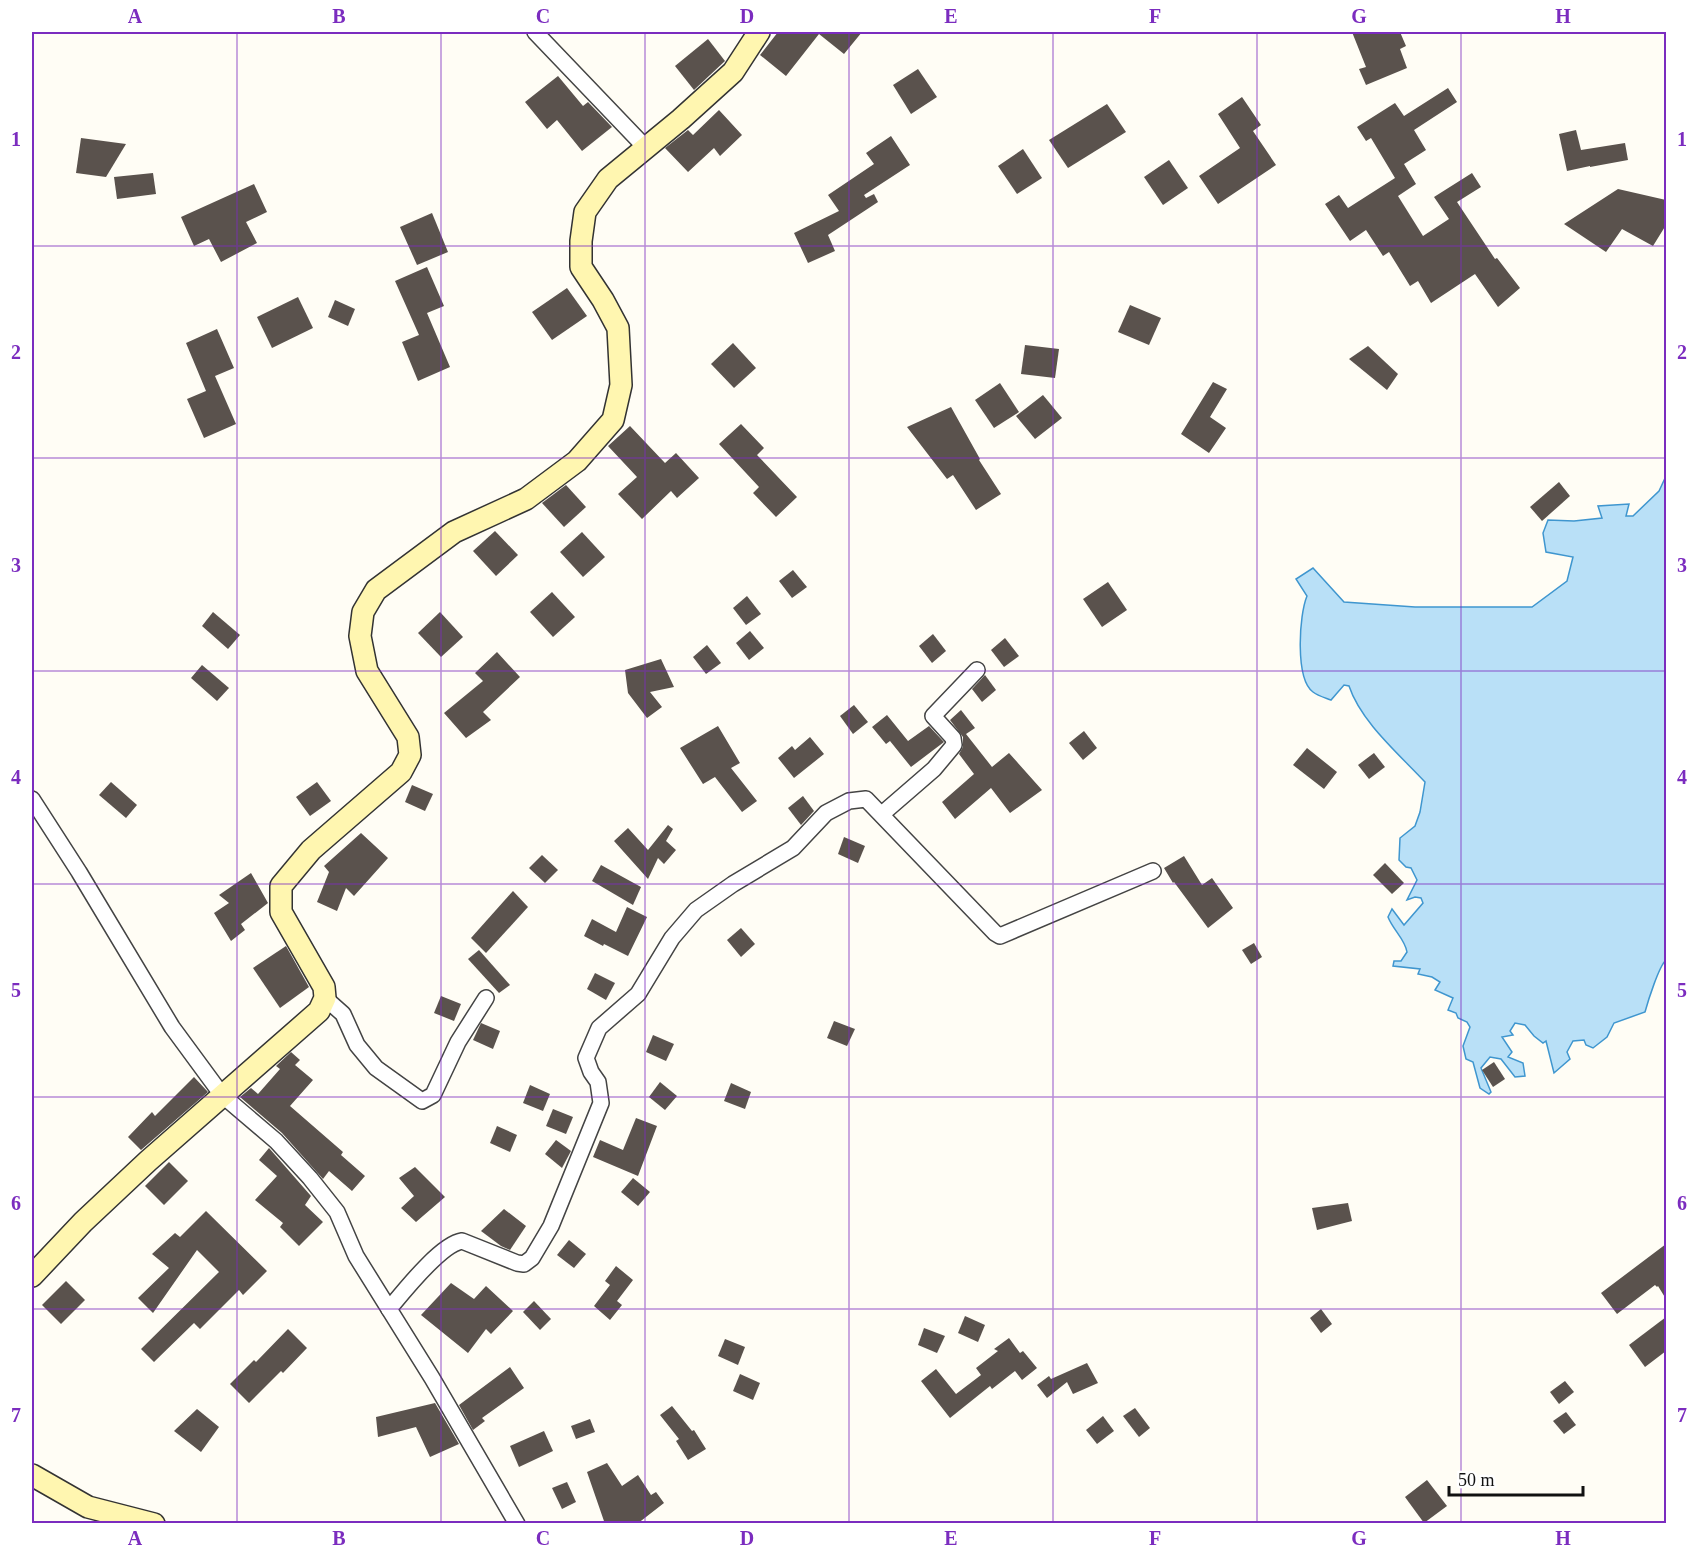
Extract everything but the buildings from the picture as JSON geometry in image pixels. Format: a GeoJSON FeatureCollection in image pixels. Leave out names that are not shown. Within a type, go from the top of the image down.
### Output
{"type":"FeatureCollection","features":[{"type":"Feature","properties":{"kind":"street"},"geometry":{"type":"LineString","coordinates":[[535,32],[646,148]]}},
{"type":"Feature","properties":{"kind":"street"},"geometry":{"type":"LineString","coordinates":[[32,1276],[83,1222],[222,1095],[319,1011],[325,998],[324,987],[281,912],[281,886],[311,850],[401,772],[410,755],[408,737],[367,671],[360,636],[363,612],[376,590],[454,532],[526,498],[577,461],[613,420],[621,385],[618,328],[581,267],[580,241],[585,212],[608,179],[733,72],[759,32]]}},
{"type":"Feature","properties":{"kind":"street"},"geometry":{"type":"LineString","coordinates":[[882,814],[934,769],[954,745],[953,738],[933,716],[977,670]]}},
{"type":"Feature","properties":{"kind":"street"},"geometry":{"type":"LineString","coordinates":[[32,799],[79,872],[172,1027],[222,1095],[276,1141],[337,1212],[356,1256],[517,1524]]}},
{"type":"Feature","properties":{"kind":"street"},"geometry":{"type":"LineString","coordinates":[[389,1309],[423,1270],[454,1242],[462,1241],[517,1263],[524,1264],[532,1258],[551,1226],[601,1103],[598,1082],[586,1058],[598,1028],[638,994],[672,938],[696,910],[733,884],[793,849],[826,813],[849,801],[866,799],[994,933],[1000,936],[1153,871]]}},
{"type":"Feature","properties":{"kind":"street"},"geometry":{"type":"LineString","coordinates":[[325,998],[343,1014],[357,1045],[376,1068],[422,1101],[433,1095],[458,1042],[486,998]]}},
{"type":"Feature","properties":{"kind":"street"},"geometry":{"type":"LineString","coordinates":[[32,1475],[88,1507],[154,1524]]}},
{"type":"Feature","properties":{"kind":"water"},"geometry":{"type":"Polygon","coordinates":[[[1666,476],[1666,960],[1657,976],[1645,1012],[1614,1023],[1607,1037],[1593,1048],[1586,1045],[1584,1040],[1573,1041],[1567,1052],[1570,1059],[1554,1073],[1546,1041],[1543,1043],[1525,1025],[1515,1023],[1510,1031],[1513,1035],[1502,1037],[1512,1052],[1508,1057],[1523,1063],[1525,1076],[1515,1077],[1501,1059],[1490,1057],[1481,1068],[1491,1092],[1489,1094],[1480,1088],[1473,1062],[1466,1059],[1463,1046],[1470,1027],[1467,1022],[1458,1018],[1456,1013],[1448,1010],[1453,998],[1435,990],[1440,982],[1432,977],[1418,974],[1420,969],[1393,966],[1394,961],[1401,961],[1407,952],[1388,917],[1392,909],[1404,925],[1423,903],[1421,898],[1415,897],[1407,900],[1417,880],[1411,868],[1406,867],[1399,860],[1400,838],[1415,826],[1425,782],[1371,725],[1349,686],[1344,685],[1331,700],[1313,692],[1307,685],[1303,674],[1300,646],[1302,617],[1307,596],[1296,579],[1313,568],[1344,602],[1415,607],[1532,607],[1567,581],[1573,557],[1546,552],[1543,533],[1548,520],[1574,521],[1602,518],[1598,506],[1629,504],[1626,516],[1633,516],[1659,491],[1666,476]]]}}]}
